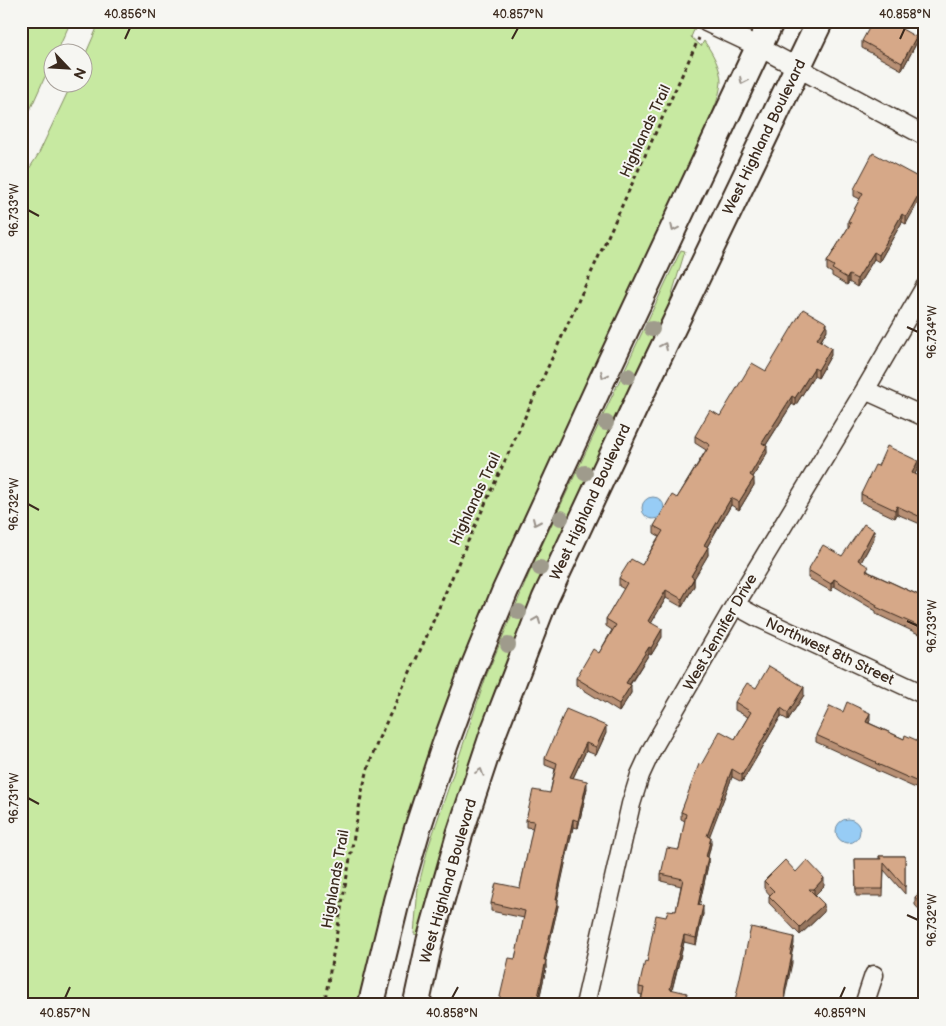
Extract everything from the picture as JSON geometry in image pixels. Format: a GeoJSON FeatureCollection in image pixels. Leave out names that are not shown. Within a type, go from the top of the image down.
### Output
{"type":"FeatureCollection","features":[{"type":"Feature","properties":{"kind":"main road"},"geometry":{"type":"LineString","coordinates":[[371,1005],[397,899],[444,745],[504,591],[772,21]]}},
{"type":"Feature","properties":{"kind":"main road","name":"West Highland Boulevard"},"geometry":{"type":"LineString","coordinates":[[416,1005],[430,940],[460,833],[494,731],[545,600],[637,402],[820,21]]}},
{"type":"Feature","properties":{"kind":"street"},"geometry":{"type":"LineString","coordinates":[[706,22],[798,67],[925,136]]}},
{"type":"Feature","properties":{"kind":"street","name":"West Jennifer Drive"},"geometry":{"type":"LineString","coordinates":[[585,1005],[631,804],[640,776],[652,749],[925,287]]}},
{"type":"Feature","properties":{"kind":"street"},"geometry":{"type":"LineString","coordinates":[[865,390],[925,417]]}},
{"type":"Feature","properties":{"kind":"street","name":"Northwest 8th Street"},"geometry":{"type":"LineString","coordinates":[[735,606],[925,695]]}},
{"type":"Feature","properties":{"kind":"street"},"geometry":{"type":"LineString","coordinates":[[864,1005],[874,975]]}},
{"type":"Feature","properties":{"kind":"path","name":"Highlands Trail"},"geometry":{"type":"LineString","coordinates":[[324,1005],[362,791],[379,738],[706,22]]}},
{"type":"Feature","properties":{"kind":"green space"},"geometry":{"type":"Polygon","coordinates":[[[21,21],[71,21],[62,42],[42,42],[42,83],[30,110],[21,119],[21,21]]]}},
{"type":"Feature","properties":{"kind":"green space"},"geometry":{"type":"Polygon","coordinates":[[[100,21],[698,21],[691,37],[701,46],[704,41],[718,66],[721,82],[714,109],[678,191],[632,285],[630,294],[508,552],[456,681],[359,1005],[21,1005],[21,176],[27,172],[38,155],[68,92],[92,92],[91,42],[100,21]]]}},
{"type":"Feature","properties":{"kind":"green space"},"geometry":{"type":"Polygon","coordinates":[[[681,250],[685,251],[669,304],[535,594],[495,694],[453,813],[419,935],[414,934],[418,888],[428,848],[487,674],[534,562],[681,250]]]}},
{"type":"Feature","properties":{"kind":"water"},"geometry":{"type":"Polygon","coordinates":[[[653,497],[661,500],[664,508],[661,516],[653,519],[645,516],[642,508],[645,500],[653,497]]]}},
{"type":"Feature","properties":{"kind":"water"},"geometry":{"type":"Polygon","coordinates":[[[848,819],[853,820],[859,826],[859,836],[853,842],[848,843],[843,842],[837,836],[836,831],[837,826],[843,820],[848,819]]]}},
{"type":"Feature","properties":{"kind":"building"},"geometry":{"type":"Polygon","coordinates":[[[873,21],[888,21],[916,37],[902,63],[862,41],[873,21]]]}},
{"type":"Feature","properties":{"kind":"building"},"geometry":{"type":"Polygon","coordinates":[[[873,153],[925,181],[925,183],[906,217],[902,214],[879,255],[874,252],[857,279],[849,275],[847,278],[832,269],[834,266],[827,262],[851,223],[848,221],[863,193],[854,189],[873,153]]]}},
{"type":"Feature","properties":{"kind":"building"},"geometry":{"type":"Polygon","coordinates":[[[803,309],[827,323],[817,339],[831,348],[818,370],[814,368],[795,398],[792,396],[762,443],[767,446],[750,475],[754,478],[739,502],[731,498],[704,545],[708,547],[691,576],[694,578],[682,599],[666,590],[648,621],[662,629],[626,683],[631,685],[619,704],[576,678],[593,649],[599,653],[616,625],[606,619],[627,583],[619,578],[631,559],[642,565],[663,531],[654,526],[672,495],[677,498],[710,445],[695,436],[710,410],[720,416],[752,363],[766,371],[803,309]]]}},
{"type":"Feature","properties":{"kind":"building"},"geometry":{"type":"Polygon","coordinates":[[[887,446],[918,461],[912,473],[925,479],[925,519],[897,506],[895,510],[861,494],[875,465],[878,466],[887,446]]]}},
{"type":"Feature","properties":{"kind":"building"},"geometry":{"type":"Polygon","coordinates":[[[864,524],[874,530],[858,560],[869,567],[866,571],[925,598],[925,629],[876,607],[877,605],[834,579],[831,584],[808,570],[823,545],[842,556],[864,524]]]}},
{"type":"Feature","properties":{"kind":"building"},"geometry":{"type":"Polygon","coordinates":[[[769,666],[804,687],[788,713],[781,708],[742,775],[732,769],[707,836],[711,837],[698,905],[703,906],[696,938],[684,935],[670,989],[687,993],[685,1005],[640,1005],[644,988],[639,987],[645,961],[647,962],[656,915],[666,917],[668,910],[676,911],[683,879],[661,874],[667,848],[679,850],[686,814],[681,812],[699,764],[701,765],[720,731],[735,739],[751,712],[735,702],[747,683],[756,688],[769,666]]]}},
{"type":"Feature","properties":{"kind":"building"},"geometry":{"type":"Polygon","coordinates":[[[847,702],[870,713],[866,722],[904,739],[905,735],[925,744],[925,780],[922,778],[920,783],[816,735],[830,706],[843,712],[847,702]]]}},
{"type":"Feature","properties":{"kind":"building"},"geometry":{"type":"Polygon","coordinates":[[[566,709],[606,726],[596,747],[586,743],[570,777],[587,781],[578,821],[573,819],[538,997],[533,996],[531,1005],[498,1005],[509,958],[515,959],[525,911],[491,903],[496,883],[520,888],[534,821],[526,820],[533,790],[550,793],[557,763],[545,758],[566,709]]]}},
{"type":"Feature","properties":{"kind":"building"},"geometry":{"type":"Polygon","coordinates":[[[879,856],[905,856],[905,887],[884,863],[883,889],[856,889],[855,859],[881,859],[879,856]]]}},
{"type":"Feature","properties":{"kind":"building"},"geometry":{"type":"Polygon","coordinates":[[[785,860],[796,872],[807,860],[824,878],[814,889],[809,889],[824,904],[800,927],[769,896],[774,891],[764,881],[785,860]]]}},
{"type":"Feature","properties":{"kind":"building"},"geometry":{"type":"Polygon","coordinates":[[[925,888],[925,909],[915,897],[925,888]]]}},
{"type":"Feature","properties":{"kind":"building"},"geometry":{"type":"Polygon","coordinates":[[[751,927],[794,937],[784,1005],[734,1005],[751,927]]]}}]}
